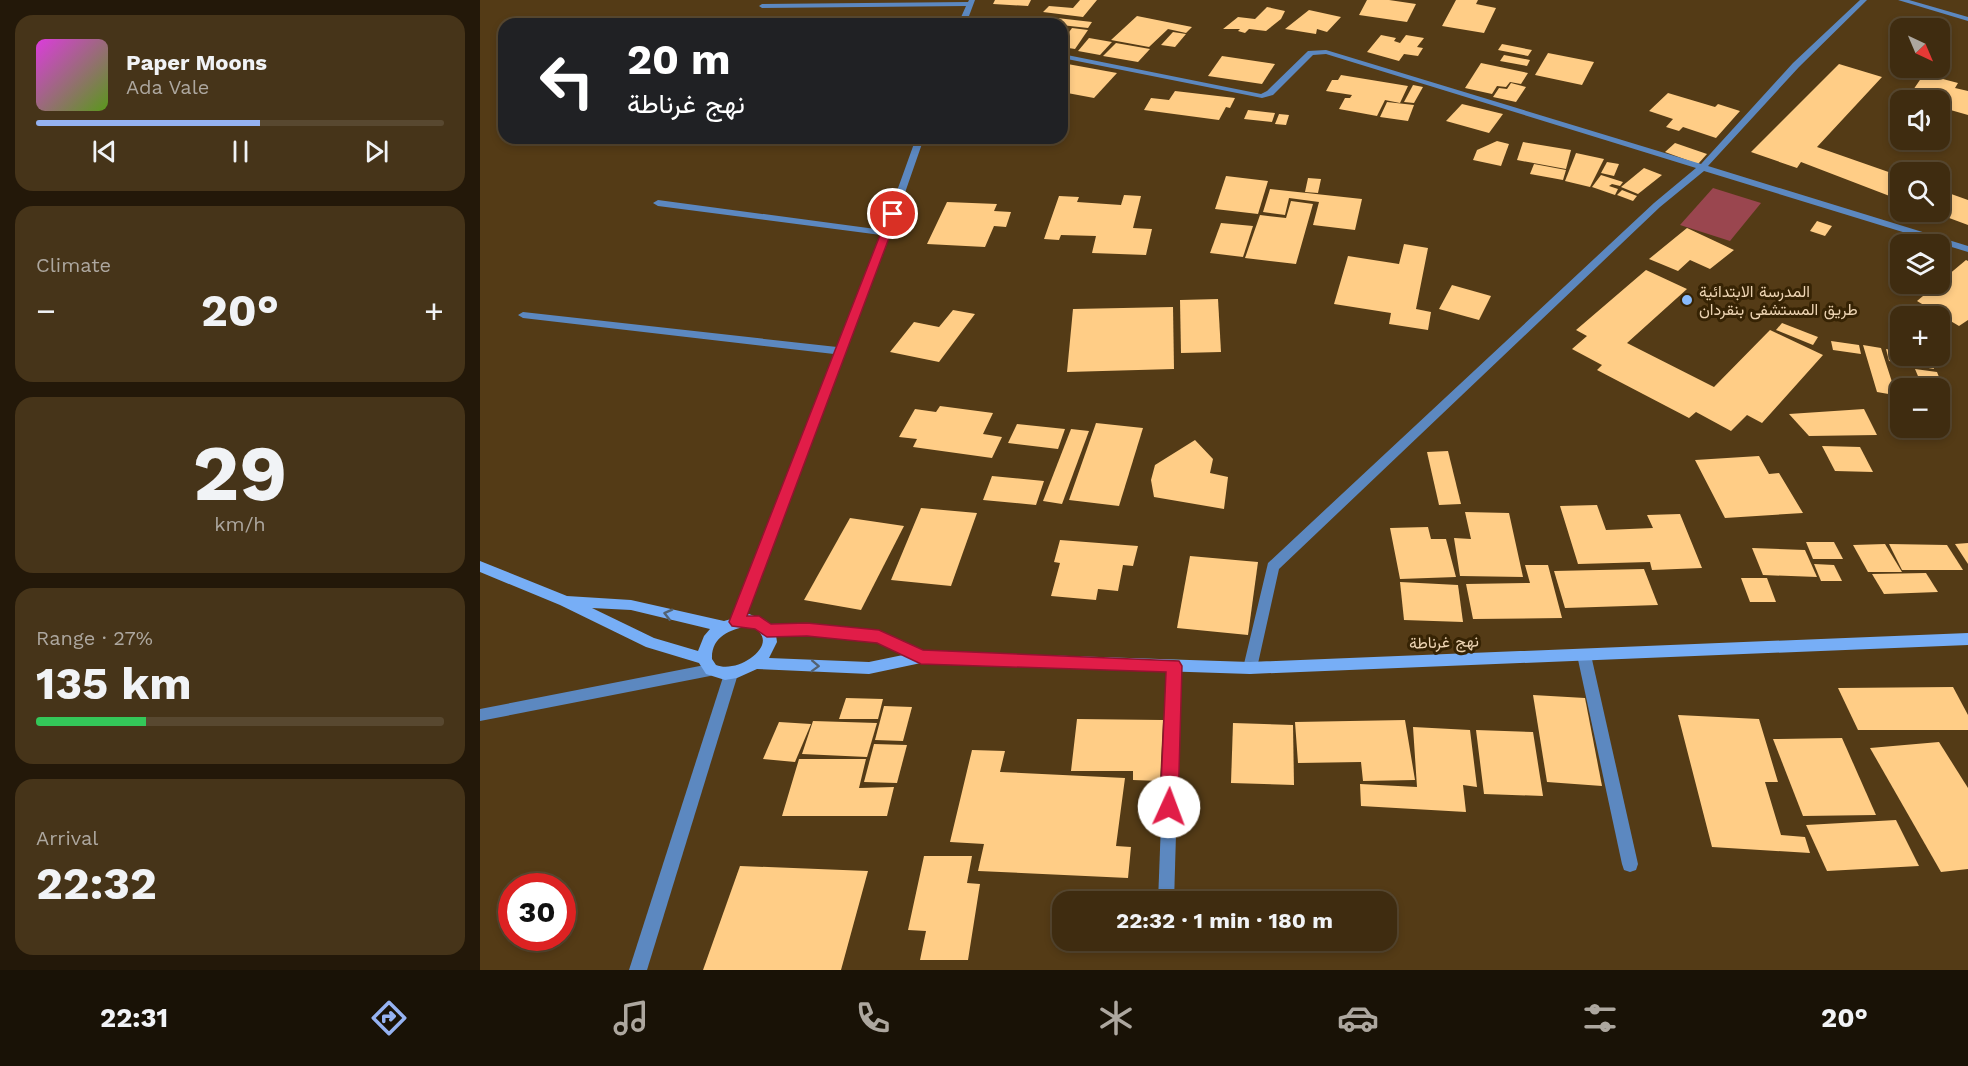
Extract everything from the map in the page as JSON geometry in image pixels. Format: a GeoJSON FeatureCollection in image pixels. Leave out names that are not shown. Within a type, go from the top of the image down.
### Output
{"type":"FeatureCollection","features":[{"type":"Feature","properties":{"kind":"main road"},"geometry":{"type":"LineString","coordinates":[[480,566],[565,601],[651,643],[707,664],[719,674],[745,671],[757,663],[770,641],[767,630],[759,622],[731,624],[631,605],[565,601]]}},
{"type":"Feature","properties":{"kind":"main road"},"geometry":{"type":"LineString","coordinates":[[707,664],[705,647],[713,635],[731,624]]}},
{"type":"Feature","properties":{"kind":"main road"},"geometry":{"type":"LineString","coordinates":[[767,630],[807,630],[879,636],[921,657]]}},
{"type":"Feature","properties":{"kind":"main road","name":"نهج غرناطة"},"geometry":{"type":"LineString","coordinates":[[921,657],[1250,668],[1968,639]]}},
{"type":"Feature","properties":{"kind":"main road"},"geometry":{"type":"LineString","coordinates":[[757,663],[869,668],[921,657]]}},
{"type":"Feature","properties":{"kind":"street"},"geometry":{"type":"LineString","coordinates":[[1250,668],[1273,567],[1657,205],[1702,168],[1796,65],[1864,0]]}},
{"type":"Feature","properties":{"kind":"street"},"geometry":{"type":"LineString","coordinates":[[1901,0],[1968,19]]}},
{"type":"Feature","properties":{"kind":"street"},"geometry":{"type":"LineString","coordinates":[[762,6],[971,2],[964,18]]}},
{"type":"Feature","properties":{"kind":"street"},"geometry":{"type":"LineString","coordinates":[[1068,57],[1262,96],[1270,93],[1311,53],[1326,52],[1968,249]]}},
{"type":"Feature","properties":{"kind":"street"},"geometry":{"type":"LineString","coordinates":[[731,624],[886,233],[918,144]]}},
{"type":"Feature","properties":{"kind":"street"},"geometry":{"type":"LineString","coordinates":[[658,203],[886,233]]}},
{"type":"Feature","properties":{"kind":"street"},"geometry":{"type":"LineString","coordinates":[[523,315],[840,351]]}},
{"type":"Feature","properties":{"kind":"street"},"geometry":{"type":"LineString","coordinates":[[1584,655],[1630,864]]}},
{"type":"Feature","properties":{"kind":"street"},"geometry":{"type":"LineString","coordinates":[[480,715],[707,664]]}},
{"type":"Feature","properties":{"kind":"street"},"geometry":{"type":"LineString","coordinates":[[1166,891],[1174,666]]}},
{"type":"Feature","properties":{"kind":"street"},"geometry":{"type":"LineString","coordinates":[[638,970],[731,674]]}},
{"type":"Feature","properties":{"kind":"shaded area"},"geometry":{"type":"Polygon","coordinates":[[[1713,188],[1761,203],[1730,241],[1680,225],[1713,188]]]}},
{"type":"Feature","properties":{"kind":"building"},"geometry":{"type":"Polygon","coordinates":[[[995,0],[1031,0],[1028,6],[993,4],[995,0]]]}},
{"type":"Feature","properties":{"kind":"building"},"geometry":{"type":"Polygon","coordinates":[[[1080,0],[1097,0],[1083,17],[1043,12],[1049,6],[1073,8],[1080,0]]]}},
{"type":"Feature","properties":{"kind":"building"},"geometry":{"type":"Polygon","coordinates":[[[1367,0],[1416,4],[1407,22],[1359,15],[1367,0]]]}},
{"type":"Feature","properties":{"kind":"building"},"geometry":{"type":"Polygon","coordinates":[[[1456,0],[1478,0],[1476,4],[1496,8],[1484,33],[1442,26],[1456,0]]]}},
{"type":"Feature","properties":{"kind":"building"},"geometry":{"type":"Polygon","coordinates":[[[1267,7],[1285,11],[1281,19],[1266,31],[1249,29],[1245,33],[1238,31],[1240,29],[1223,29],[1238,17],[1255,19],[1267,7]]]}},
{"type":"Feature","properties":{"kind":"building"},"geometry":{"type":"Polygon","coordinates":[[[1309,10],[1341,17],[1327,32],[1317,29],[1316,34],[1285,29],[1309,10]]]}},
{"type":"Feature","properties":{"kind":"building"},"geometry":{"type":"Polygon","coordinates":[[[1137,16],[1192,27],[1186,33],[1168,29],[1149,47],[1111,40],[1137,16]]]}},
{"type":"Feature","properties":{"kind":"building"},"geometry":{"type":"Polygon","coordinates":[[[1068,19],[1092,22],[1088,28],[1068,26],[1068,19]]]}},
{"type":"Feature","properties":{"kind":"building"},"geometry":{"type":"Polygon","coordinates":[[[1072,28],[1088,30],[1075,49],[1068,48],[1068,34],[1072,28]]]}},
{"type":"Feature","properties":{"kind":"building"},"geometry":{"type":"Polygon","coordinates":[[[1173,32],[1186,34],[1175,47],[1161,45],[1173,32]]]}},
{"type":"Feature","properties":{"kind":"building"},"geometry":{"type":"Polygon","coordinates":[[[1381,35],[1396,38],[1394,41],[1400,43],[1406,35],[1424,38],[1417,47],[1423,48],[1418,56],[1404,54],[1399,61],[1367,52],[1381,35]]]}},
{"type":"Feature","properties":{"kind":"building"},"geometry":{"type":"Polygon","coordinates":[[[1089,38],[1112,42],[1100,55],[1078,51],[1089,38]]]}},
{"type":"Feature","properties":{"kind":"building"},"geometry":{"type":"Polygon","coordinates":[[[1116,43],[1150,49],[1138,62],[1103,56],[1116,43]]]}},
{"type":"Feature","properties":{"kind":"building"},"geometry":{"type":"Polygon","coordinates":[[[1502,44],[1532,50],[1528,56],[1498,50],[1502,44]]]}},
{"type":"Feature","properties":{"kind":"building"},"geometry":{"type":"Polygon","coordinates":[[[1548,53],[1594,62],[1582,85],[1535,75],[1548,53]]]}},
{"type":"Feature","properties":{"kind":"building"},"geometry":{"type":"Polygon","coordinates":[[[1504,55],[1530,60],[1527,66],[1500,61],[1504,55]]]}},
{"type":"Feature","properties":{"kind":"building"},"geometry":{"type":"Polygon","coordinates":[[[1222,56],[1275,64],[1262,84],[1208,76],[1222,56]]]}},
{"type":"Feature","properties":{"kind":"building"},"geometry":{"type":"Polygon","coordinates":[[[1481,63],[1528,73],[1521,84],[1510,82],[1506,87],[1497,86],[1492,94],[1465,88],[1481,63]]]}},
{"type":"Feature","properties":{"kind":"building"},"geometry":{"type":"Polygon","coordinates":[[[1068,64],[1117,73],[1094,98],[1068,93],[1068,64]]]}},
{"type":"Feature","properties":{"kind":"building"},"geometry":{"type":"Polygon","coordinates":[[[1839,64],[1882,77],[1817,147],[1890,173],[1890,196],[1801,162],[1797,168],[1751,152],[1839,64]]]}},
{"type":"Feature","properties":{"kind":"building"},"geometry":{"type":"Polygon","coordinates":[[[1341,75],[1408,86],[1400,103],[1385,100],[1377,116],[1339,109],[1345,98],[1350,98],[1352,95],[1326,91],[1332,80],[1338,80],[1341,75]]]}},
{"type":"Feature","properties":{"kind":"building"},"geometry":{"type":"Polygon","coordinates":[[[1921,78],[1939,78],[1958,83],[1955,88],[1968,91],[1968,115],[1950,110],[1950,90],[1913,90],[1921,78]]]}},
{"type":"Feature","properties":{"kind":"building"},"geometry":{"type":"Polygon","coordinates":[[[1511,83],[1526,87],[1516,102],[1493,97],[1499,88],[1507,89],[1511,83]]]}},
{"type":"Feature","properties":{"kind":"building"},"geometry":{"type":"Polygon","coordinates":[[[1413,85],[1423,87],[1414,103],[1404,102],[1413,85]]]}},
{"type":"Feature","properties":{"kind":"building"},"geometry":{"type":"Polygon","coordinates":[[[1175,91],[1235,98],[1230,108],[1226,107],[1219,120],[1144,110],[1151,98],[1169,100],[1175,91]]]}},
{"type":"Feature","properties":{"kind":"building"},"geometry":{"type":"Polygon","coordinates":[[[1668,93],[1715,107],[1718,104],[1740,111],[1716,138],[1683,127],[1679,131],[1666,127],[1673,119],[1649,111],[1668,93]]]}},
{"type":"Feature","properties":{"kind":"building"},"geometry":{"type":"Polygon","coordinates":[[[1387,102],[1414,105],[1408,121],[1380,117],[1387,102]]]}},
{"type":"Feature","properties":{"kind":"building"},"geometry":{"type":"Polygon","coordinates":[[[1462,104],[1503,114],[1489,133],[1446,121],[1462,104]]]}},
{"type":"Feature","properties":{"kind":"building"},"geometry":{"type":"Polygon","coordinates":[[[1248,110],[1275,113],[1272,122],[1244,119],[1248,110]]]}},
{"type":"Feature","properties":{"kind":"building"},"geometry":{"type":"Polygon","coordinates":[[[1279,114],[1289,115],[1286,125],[1275,124],[1279,114]]]}},
{"type":"Feature","properties":{"kind":"building"},"geometry":{"type":"Polygon","coordinates":[[[1497,141],[1509,144],[1501,166],[1473,160],[1477,150],[1497,141]]]}},
{"type":"Feature","properties":{"kind":"building"},"geometry":{"type":"Polygon","coordinates":[[[1523,142],[1571,150],[1566,169],[1517,160],[1523,142]]]}},
{"type":"Feature","properties":{"kind":"building"},"geometry":{"type":"Polygon","coordinates":[[[1675,143],[1707,154],[1698,164],[1665,152],[1675,143]]]}},
{"type":"Feature","properties":{"kind":"building"},"geometry":{"type":"Polygon","coordinates":[[[1576,153],[1604,159],[1590,187],[1565,181],[1576,153]]]}},
{"type":"Feature","properties":{"kind":"building"},"geometry":{"type":"Polygon","coordinates":[[[1607,162],[1619,164],[1614,176],[1601,173],[1607,162]]]}},
{"type":"Feature","properties":{"kind":"building"},"geometry":{"type":"Polygon","coordinates":[[[1534,164],[1566,170],[1563,180],[1530,174],[1534,164]]]}},
{"type":"Feature","properties":{"kind":"building"},"geometry":{"type":"Polygon","coordinates":[[[1644,168],[1662,175],[1638,194],[1621,187],[1644,168]]]}},
{"type":"Feature","properties":{"kind":"building"},"geometry":{"type":"Polygon","coordinates":[[[1601,175],[1623,182],[1620,186],[1612,184],[1609,186],[1618,189],[1615,195],[1592,187],[1601,175]]]}},
{"type":"Feature","properties":{"kind":"building"},"geometry":{"type":"Polygon","coordinates":[[[1226,176],[1268,181],[1258,214],[1215,209],[1226,176]]]}},
{"type":"Feature","properties":{"kind":"building"},"geometry":{"type":"Polygon","coordinates":[[[1308,178],[1321,179],[1318,193],[1305,192],[1308,178]]]}},
{"type":"Feature","properties":{"kind":"building"},"geometry":{"type":"Polygon","coordinates":[[[1270,189],[1362,199],[1355,230],[1313,225],[1319,202],[1289,198],[1285,215],[1263,212],[1270,189]]]}},
{"type":"Feature","properties":{"kind":"building"},"geometry":{"type":"Polygon","coordinates":[[[1622,190],[1637,196],[1633,201],[1617,195],[1622,190]]]}},
{"type":"Feature","properties":{"kind":"building"},"geometry":{"type":"Polygon","coordinates":[[[1950,194],[1968,200],[1968,225],[1950,218],[1950,194]]]}},
{"type":"Feature","properties":{"kind":"building"},"geometry":{"type":"Polygon","coordinates":[[[1124,195],[1141,196],[1133,228],[1152,229],[1146,255],[1092,253],[1096,236],[1061,235],[1059,240],[1044,239],[1059,196],[1079,197],[1077,202],[1121,205],[1124,195]]]}},
{"type":"Feature","properties":{"kind":"building"},"geometry":{"type":"Polygon","coordinates":[[[1291,201],[1313,204],[1296,264],[1245,258],[1260,215],[1286,218],[1291,201]]]}},
{"type":"Feature","properties":{"kind":"building"},"geometry":{"type":"Polygon","coordinates":[[[947,202],[997,204],[994,211],[1011,212],[1006,227],[994,226],[985,247],[927,244],[947,202]]]}},
{"type":"Feature","properties":{"kind":"building"},"geometry":{"type":"Polygon","coordinates":[[[1817,221],[1832,226],[1825,236],[1810,231],[1817,221]]]}},
{"type":"Feature","properties":{"kind":"building"},"geometry":{"type":"Polygon","coordinates":[[[1221,223],[1253,226],[1243,257],[1210,253],[1221,223]]]}},
{"type":"Feature","properties":{"kind":"building"},"geometry":{"type":"Polygon","coordinates":[[[1687,228],[1734,250],[1710,269],[1690,260],[1678,271],[1649,259],[1687,228]]]}},
{"type":"Feature","properties":{"kind":"building"},"geometry":{"type":"Polygon","coordinates":[[[1404,244],[1428,248],[1416,309],[1431,312],[1428,330],[1389,324],[1391,313],[1334,304],[1348,256],[1399,264],[1404,244]]]}},
{"type":"Feature","properties":{"kind":"building"},"geometry":{"type":"Polygon","coordinates":[[[1966,260],[1968,261],[1968,320],[1959,326],[1950,321],[1950,306],[1925,306],[1917,301],[1925,294],[1950,294],[1950,273],[1966,260]]]}},
{"type":"Feature","properties":{"kind":"building"},"geometry":{"type":"Polygon","coordinates":[[[1646,270],[1687,289],[1627,343],[1714,387],[1770,330],[1823,355],[1762,423],[1747,415],[1731,431],[1696,412],[1689,418],[1597,370],[1602,365],[1572,349],[1587,336],[1576,330],[1646,270]]]}},
{"type":"Feature","properties":{"kind":"building"},"geometry":{"type":"Polygon","coordinates":[[[1452,285],[1491,296],[1479,320],[1439,309],[1452,285]]]}},
{"type":"Feature","properties":{"kind":"building"},"geometry":{"type":"Polygon","coordinates":[[[1218,299],[1221,352],[1181,353],[1180,300],[1218,299]]]}},
{"type":"Feature","properties":{"kind":"building"},"geometry":{"type":"Polygon","coordinates":[[[1173,307],[1174,369],[1067,372],[1073,309],[1173,307]]]}},
{"type":"Feature","properties":{"kind":"building"},"geometry":{"type":"Polygon","coordinates":[[[953,310],[975,314],[939,362],[890,352],[914,322],[939,327],[953,310]]]}},
{"type":"Feature","properties":{"kind":"building"},"geometry":{"type":"Polygon","coordinates":[[[1782,323],[1818,337],[1813,345],[1776,330],[1782,323]]]}},
{"type":"Feature","properties":{"kind":"building"},"geometry":{"type":"Polygon","coordinates":[[[1831,341],[1859,345],[1861,354],[1833,350],[1831,341]]]}},
{"type":"Feature","properties":{"kind":"building"},"geometry":{"type":"Polygon","coordinates":[[[1863,345],[1881,348],[1891,378],[1890,394],[1877,392],[1863,345]]]}},
{"type":"Feature","properties":{"kind":"building"},"geometry":{"type":"Polygon","coordinates":[[[1886,349],[1890,350],[1889,361],[1886,349]]]}},
{"type":"Feature","properties":{"kind":"building"},"geometry":{"type":"Polygon","coordinates":[[[1917,366],[1933,366],[1934,369],[1917,366]]]}},
{"type":"Feature","properties":{"kind":"building"},"geometry":{"type":"Polygon","coordinates":[[[1915,369],[1937,372],[1939,378],[1919,378],[1915,369]]]}},
{"type":"Feature","properties":{"kind":"building"},"geometry":{"type":"Polygon","coordinates":[[[940,406],[993,413],[983,434],[1002,437],[992,458],[913,447],[917,439],[899,437],[915,409],[936,412],[940,406]]]}},
{"type":"Feature","properties":{"kind":"building"},"geometry":{"type":"Polygon","coordinates":[[[1864,409],[1877,435],[1809,436],[1789,414],[1864,409]]]}},
{"type":"Feature","properties":{"kind":"building"},"geometry":{"type":"Polygon","coordinates":[[[1096,423],[1143,428],[1119,506],[1069,500],[1096,423]]]}},
{"type":"Feature","properties":{"kind":"building"},"geometry":{"type":"Polygon","coordinates":[[[1017,424],[1065,429],[1058,449],[1008,443],[1017,424]]]}},
{"type":"Feature","properties":{"kind":"building"},"geometry":{"type":"Polygon","coordinates":[[[1071,429],[1089,431],[1062,504],[1043,501],[1071,429]]]}},
{"type":"Feature","properties":{"kind":"building"},"geometry":{"type":"Polygon","coordinates":[[[1195,440],[1213,459],[1210,473],[1228,477],[1224,509],[1154,497],[1151,480],[1155,465],[1195,440]]]}},
{"type":"Feature","properties":{"kind":"building"},"geometry":{"type":"Polygon","coordinates":[[[1822,446],[1860,447],[1873,472],[1835,471],[1822,446]]]}},
{"type":"Feature","properties":{"kind":"building"},"geometry":{"type":"Polygon","coordinates":[[[1448,451],[1461,504],[1439,505],[1427,452],[1448,451]]]}},
{"type":"Feature","properties":{"kind":"building"},"geometry":{"type":"Polygon","coordinates":[[[1759,456],[1769,474],[1779,473],[1803,513],[1725,518],[1695,460],[1759,456]]]}},
{"type":"Feature","properties":{"kind":"building"},"geometry":{"type":"Polygon","coordinates":[[[992,476],[1044,481],[1036,505],[983,500],[992,476]]]}},
{"type":"Feature","properties":{"kind":"building"},"geometry":{"type":"Polygon","coordinates":[[[1597,505],[1606,530],[1653,528],[1647,515],[1680,514],[1702,568],[1652,570],[1650,562],[1578,564],[1560,506],[1597,505]]]}},
{"type":"Feature","properties":{"kind":"building"},"geometry":{"type":"Polygon","coordinates":[[[921,508],[977,513],[951,586],[891,580],[921,508]]]}},
{"type":"Feature","properties":{"kind":"building"},"geometry":{"type":"Polygon","coordinates":[[[1465,512],[1509,513],[1523,577],[1460,576],[1454,538],[1471,539],[1465,512]]]}},
{"type":"Feature","properties":{"kind":"building"},"geometry":{"type":"Polygon","coordinates":[[[850,518],[904,526],[861,610],[804,600],[850,518]]]}},
{"type":"Feature","properties":{"kind":"building"},"geometry":{"type":"Polygon","coordinates":[[[1428,527],[1431,539],[1446,539],[1456,577],[1400,579],[1390,528],[1428,527]]]}},
{"type":"Feature","properties":{"kind":"building"},"geometry":{"type":"Polygon","coordinates":[[[1060,540],[1138,546],[1133,566],[1123,565],[1118,591],[1098,589],[1096,600],[1051,596],[1060,563],[1054,562],[1060,540]]]}},
{"type":"Feature","properties":{"kind":"building"},"geometry":{"type":"Polygon","coordinates":[[[1806,542],[1834,542],[1843,559],[1813,559],[1806,542]]]}},
{"type":"Feature","properties":{"kind":"building"},"geometry":{"type":"Polygon","coordinates":[[[1968,543],[1968,564],[1955,544],[1968,543]]]}},
{"type":"Feature","properties":{"kind":"building"},"geometry":{"type":"Polygon","coordinates":[[[1885,544],[1902,572],[1868,572],[1853,545],[1885,544]]]}},
{"type":"Feature","properties":{"kind":"building"},"geometry":{"type":"Polygon","coordinates":[[[1889,544],[1947,545],[1963,570],[1902,570],[1889,544]]]}},
{"type":"Feature","properties":{"kind":"building"},"geometry":{"type":"Polygon","coordinates":[[[1752,548],[1805,550],[1817,577],[1763,575],[1752,548]]]}},
{"type":"Feature","properties":{"kind":"building"},"geometry":{"type":"Polygon","coordinates":[[[1190,556],[1258,562],[1248,635],[1177,628],[1190,556]]]}},
{"type":"Feature","properties":{"kind":"building"},"geometry":{"type":"Polygon","coordinates":[[[1814,564],[1834,565],[1842,581],[1821,581],[1814,564]]]}},
{"type":"Feature","properties":{"kind":"building"},"geometry":{"type":"Polygon","coordinates":[[[1525,565],[1548,565],[1562,618],[1473,619],[1466,584],[1530,583],[1525,565]]]}},
{"type":"Feature","properties":{"kind":"building"},"geometry":{"type":"Polygon","coordinates":[[[1644,569],[1658,605],[1565,608],[1554,571],[1644,569]]]}},
{"type":"Feature","properties":{"kind":"building"},"geometry":{"type":"Polygon","coordinates":[[[1926,573],[1938,592],[1884,594],[1872,574],[1926,573]]]}},
{"type":"Feature","properties":{"kind":"building"},"geometry":{"type":"Polygon","coordinates":[[[1741,578],[1767,578],[1776,602],[1750,602],[1741,578]]]}},
{"type":"Feature","properties":{"kind":"building"},"geometry":{"type":"Polygon","coordinates":[[[1400,582],[1458,585],[1463,622],[1404,620],[1400,582]]]}},
{"type":"Feature","properties":{"kind":"building"},"geometry":{"type":"Polygon","coordinates":[[[1953,687],[1968,715],[1968,730],[1858,730],[1838,688],[1953,687]]]}},
{"type":"Feature","properties":{"kind":"building"},"geometry":{"type":"Polygon","coordinates":[[[1533,695],[1585,698],[1602,786],[1547,782],[1533,695]]]}},
{"type":"Feature","properties":{"kind":"building"},"geometry":{"type":"Polygon","coordinates":[[[846,698],[883,699],[878,719],[839,719],[846,698]]]}},
{"type":"Feature","properties":{"kind":"building"},"geometry":{"type":"Polygon","coordinates":[[[884,706],[912,707],[903,741],[875,740],[884,706]]]}},
{"type":"Feature","properties":{"kind":"building"},"geometry":{"type":"Polygon","coordinates":[[[1678,715],[1759,719],[1778,782],[1765,782],[1781,835],[1805,837],[1810,853],[1712,847],[1678,715]]]}},
{"type":"Feature","properties":{"kind":"building"},"geometry":{"type":"Polygon","coordinates":[[[1077,719],[1163,720],[1160,781],[1133,780],[1133,771],[1071,771],[1077,719]]]}},
{"type":"Feature","properties":{"kind":"building"},"geometry":{"type":"Polygon","coordinates":[[[1405,720],[1415,780],[1363,781],[1361,762],[1298,763],[1295,722],[1405,720]]]}},
{"type":"Feature","properties":{"kind":"building"},"geometry":{"type":"Polygon","coordinates":[[[813,721],[877,723],[867,757],[802,754],[813,721]]]}},
{"type":"Feature","properties":{"kind":"building"},"geometry":{"type":"Polygon","coordinates":[[[779,722],[811,724],[795,762],[763,759],[779,722]]]}},
{"type":"Feature","properties":{"kind":"building"},"geometry":{"type":"Polygon","coordinates":[[[1233,723],[1293,725],[1294,785],[1231,783],[1233,723]]]}},
{"type":"Feature","properties":{"kind":"building"},"geometry":{"type":"Polygon","coordinates":[[[1413,727],[1470,730],[1477,787],[1463,785],[1466,812],[1361,806],[1360,784],[1417,787],[1413,727]]]}},
{"type":"Feature","properties":{"kind":"building"},"geometry":{"type":"Polygon","coordinates":[[[1476,730],[1533,732],[1543,796],[1484,794],[1476,730]]]}},
{"type":"Feature","properties":{"kind":"building"},"geometry":{"type":"Polygon","coordinates":[[[1842,738],[1876,815],[1803,816],[1773,739],[1842,738]]]}},
{"type":"Feature","properties":{"kind":"building"},"geometry":{"type":"Polygon","coordinates":[[[1939,742],[1968,788],[1968,869],[1941,872],[1870,748],[1939,742]]]}},
{"type":"Feature","properties":{"kind":"building"},"geometry":{"type":"Polygon","coordinates":[[[874,744],[907,745],[897,783],[864,782],[874,744]]]}},
{"type":"Feature","properties":{"kind":"building"},"geometry":{"type":"Polygon","coordinates":[[[972,750],[1005,751],[1000,772],[1125,778],[1116,846],[1131,847],[1128,878],[978,871],[984,844],[950,842],[972,750]]]}},
{"type":"Feature","properties":{"kind":"building"},"geometry":{"type":"Polygon","coordinates":[[[799,759],[866,759],[859,788],[894,787],[887,816],[782,816],[799,759]]]}},
{"type":"Feature","properties":{"kind":"building"},"geometry":{"type":"Polygon","coordinates":[[[1896,820],[1919,866],[1827,871],[1806,825],[1896,820]]]}},
{"type":"Feature","properties":{"kind":"building"},"geometry":{"type":"Polygon","coordinates":[[[924,856],[972,856],[967,883],[980,884],[968,960],[920,960],[926,931],[908,930],[924,856]]]}},
{"type":"Feature","properties":{"kind":"building"},"geometry":{"type":"Polygon","coordinates":[[[740,866],[868,871],[841,970],[703,970],[740,866]]]}},
{"type":"Feature","properties":{"kind":"place","name":"المدرسة الابتدائية طريق المستشفى بنقردان"},"geometry":{"type":"Point","coordinates":[1687,300]}},
{"type":"Feature","properties":{"kind":"route"},"geometry":{"type":"LineString","coordinates":[[893,214],[737,622],[748,620],[759,622],[767,630],[807,630],[879,636],[921,657],[1174,666],[1169,807]]}}]}
